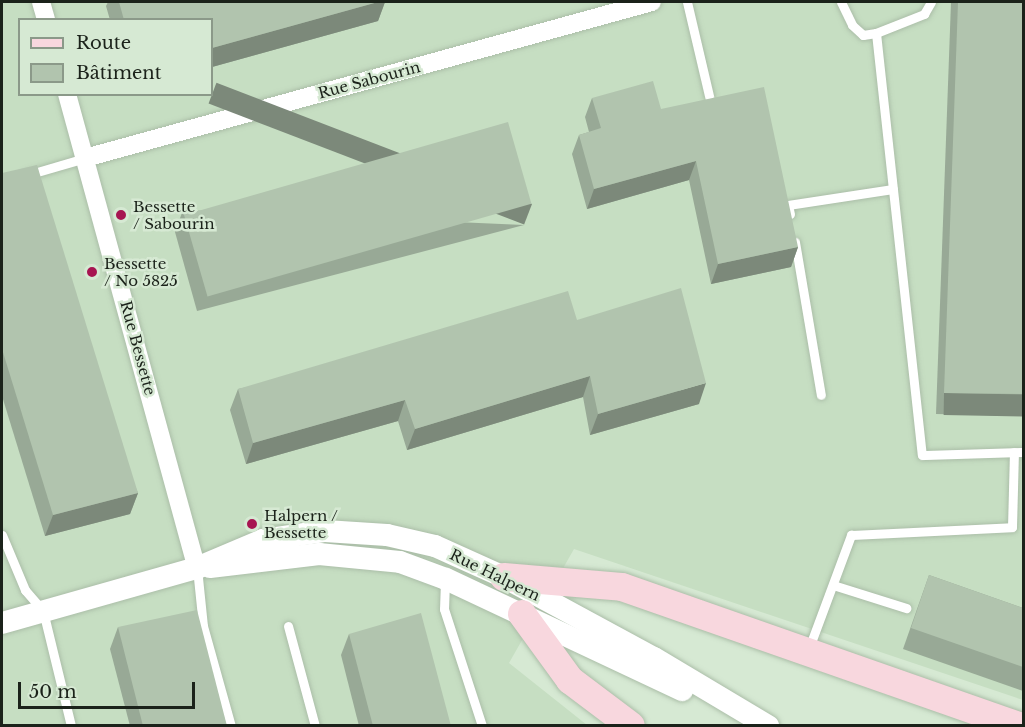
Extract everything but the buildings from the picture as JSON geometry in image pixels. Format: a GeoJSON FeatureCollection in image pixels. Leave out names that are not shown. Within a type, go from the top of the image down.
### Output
{"type":"FeatureCollection","features":[{"type":"Feature","properties":{"kind":"main road"},"geometry":{"type":"LineString","coordinates":[[504,577],[622,587],[1019,726]]}},
{"type":"Feature","properties":{"kind":"main road"},"geometry":{"type":"LineString","coordinates":[[522,614],[570,680],[631,726]]}},
{"type":"Feature","properties":{"kind":"street"},"geometry":{"type":"LineString","coordinates":[[41,2],[45,18]]}},
{"type":"Feature","properties":{"kind":"street","name":"Rue Sabourin"},"geometry":{"type":"LineString","coordinates":[[85,158],[652,2]]}},
{"type":"Feature","properties":{"kind":"street","name":"Rue Bessette"},"geometry":{"type":"LineString","coordinates":[[68,96],[197,568]]}},
{"type":"Feature","properties":{"kind":"street","name":"Rue Halpern"},"geometry":{"type":"LineString","coordinates":[[2,623],[197,568],[264,540],[353,531],[435,546],[504,577],[654,658],[768,726]]}},
{"type":"Feature","properties":{"kind":"street","name":"Rue Halpern"},"geometry":{"type":"LineString","coordinates":[[197,568],[304,555],[348,554],[400,562],[446,579],[522,614],[756,726]]}},
{"type":"Feature","properties":{"kind":"lane"},"geometry":{"type":"LineString","coordinates":[[687,2],[709,96]]}},
{"type":"Feature","properties":{"kind":"lane"},"geometry":{"type":"LineString","coordinates":[[841,2],[852,25],[863,35],[876,33],[924,14],[931,2]]}},
{"type":"Feature","properties":{"kind":"lane"},"geometry":{"type":"LineString","coordinates":[[876,33],[922,455],[1019,452],[1012,527]]}},
{"type":"Feature","properties":{"kind":"lane"},"geometry":{"type":"LineString","coordinates":[[12,179],[85,158]]}},
{"type":"Feature","properties":{"kind":"lane"},"geometry":{"type":"LineString","coordinates":[[821,395],[788,205],[893,189]]}},
{"type":"Feature","properties":{"kind":"lane"},"geometry":{"type":"LineString","coordinates":[[808,651],[851,535],[1023,527]]}},
{"type":"Feature","properties":{"kind":"lane"},"geometry":{"type":"LineString","coordinates":[[2,534],[25,590],[43,611],[71,726]]}},
{"type":"Feature","properties":{"kind":"lane"},"geometry":{"type":"LineString","coordinates":[[197,568],[203,627],[231,726]]}},
{"type":"Feature","properties":{"kind":"lane"},"geometry":{"type":"LineString","coordinates":[[446,579],[444,609],[482,726]]}},
{"type":"Feature","properties":{"kind":"lane"},"geometry":{"type":"LineString","coordinates":[[833,585],[906,608]]}},
{"type":"Feature","properties":{"kind":"lane"},"geometry":{"type":"LineString","coordinates":[[288,626],[315,726]]}},
{"type":"Feature","properties":{"kind":"shaded area"},"geometry":{"type":"Polygon","coordinates":[[[2,2],[1023,2],[1023,700],[574,549],[509,663],[587,725],[2,725],[2,2]]]}},
{"type":"Feature","properties":{"kind":"place","name":"Bessette / Sabourin"},"geometry":{"type":"Point","coordinates":[121,215]}},
{"type":"Feature","properties":{"kind":"place","name":"Bessette / No 5825"},"geometry":{"type":"Point","coordinates":[92,272]}},
{"type":"Feature","properties":{"kind":"place","name":"Halpern / Bessette"},"geometry":{"type":"Point","coordinates":[252,524]}}]}
